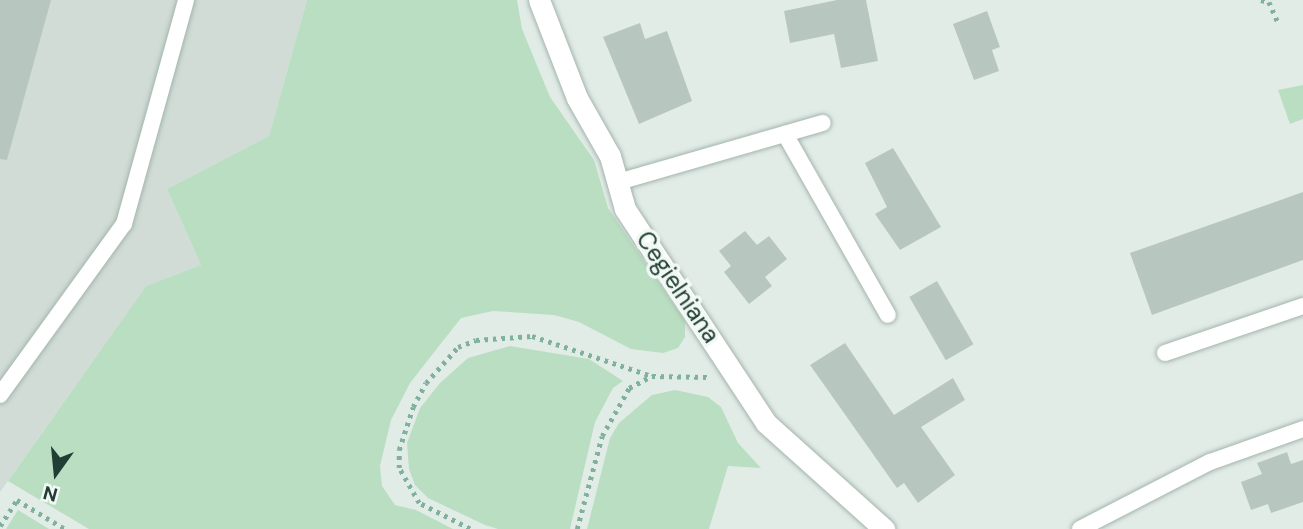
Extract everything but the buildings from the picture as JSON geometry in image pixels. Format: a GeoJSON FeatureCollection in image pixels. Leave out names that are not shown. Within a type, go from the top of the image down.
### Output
{"type":"FeatureCollection","features":[{"type":"Feature","properties":{"kind":"street","name":"Cegielniana"},"geometry":{"type":"LineString","coordinates":[[539,0],[577,99],[610,156],[625,209],[766,423],[884,529]]}},
{"type":"Feature","properties":{"kind":"lane"},"geometry":{"type":"LineString","coordinates":[[0,395],[124,224],[186,0]]}},
{"type":"Feature","properties":{"kind":"lane"},"geometry":{"type":"LineString","coordinates":[[618,182],[823,123]]}},
{"type":"Feature","properties":{"kind":"lane"},"geometry":{"type":"LineString","coordinates":[[785,134],[888,315]]}},
{"type":"Feature","properties":{"kind":"lane"},"geometry":{"type":"LineString","coordinates":[[1165,353],[1303,306]]}},
{"type":"Feature","properties":{"kind":"lane"},"geometry":{"type":"LineString","coordinates":[[1080,529],[1210,462],[1303,429]]}},
{"type":"Feature","properties":{"kind":"path"},"geometry":{"type":"LineString","coordinates":[[1261,0],[1269,2],[1279,22]]}},
{"type":"Feature","properties":{"kind":"path"},"geometry":{"type":"LineString","coordinates":[[470,529],[419,503],[399,468],[399,450],[413,407],[426,383],[458,347],[496,337],[531,336],[653,376]]}},
{"type":"Feature","properties":{"kind":"path"},"geometry":{"type":"LineString","coordinates":[[577,529],[611,415],[629,388],[653,376],[678,373],[740,381]]}},
{"type":"Feature","properties":{"kind":"path"},"geometry":{"type":"LineString","coordinates":[[0,526],[18,500],[65,529]]}},
{"type":"Feature","properties":{"kind":"shaded area"},"geometry":{"type":"Polygon","coordinates":[[[0,0],[307,0],[269,136],[167,189],[201,265],[146,286],[0,492],[0,0]]]}},
{"type":"Feature","properties":{"kind":"green space"},"geometry":{"type":"Polygon","coordinates":[[[307,0],[517,0],[522,29],[550,97],[594,160],[608,208],[685,321],[685,337],[678,348],[663,353],[631,349],[579,322],[554,315],[493,311],[461,318],[410,383],[391,420],[380,466],[382,486],[395,505],[416,510],[453,529],[89,529],[8,481],[146,286],[201,265],[167,189],[269,136],[307,0]]]}},
{"type":"Feature","properties":{"kind":"green space"},"geometry":{"type":"Polygon","coordinates":[[[1303,85],[1303,119],[1290,124],[1278,90],[1303,85]]]}},
{"type":"Feature","properties":{"kind":"green space"},"geometry":{"type":"Polygon","coordinates":[[[510,346],[589,359],[623,381],[613,388],[595,422],[570,529],[498,529],[485,525],[428,498],[415,485],[409,469],[407,443],[420,408],[440,383],[468,358],[510,346]]]}},
{"type":"Feature","properties":{"kind":"green space"},"geometry":{"type":"Polygon","coordinates":[[[675,390],[708,397],[721,407],[738,443],[761,468],[728,466],[709,529],[587,529],[610,438],[619,423],[652,395],[675,390]]]}},
{"type":"Feature","properties":{"kind":"green space"},"geometry":{"type":"Polygon","coordinates":[[[18,510],[49,529],[6,529],[18,510]]]}}]}
